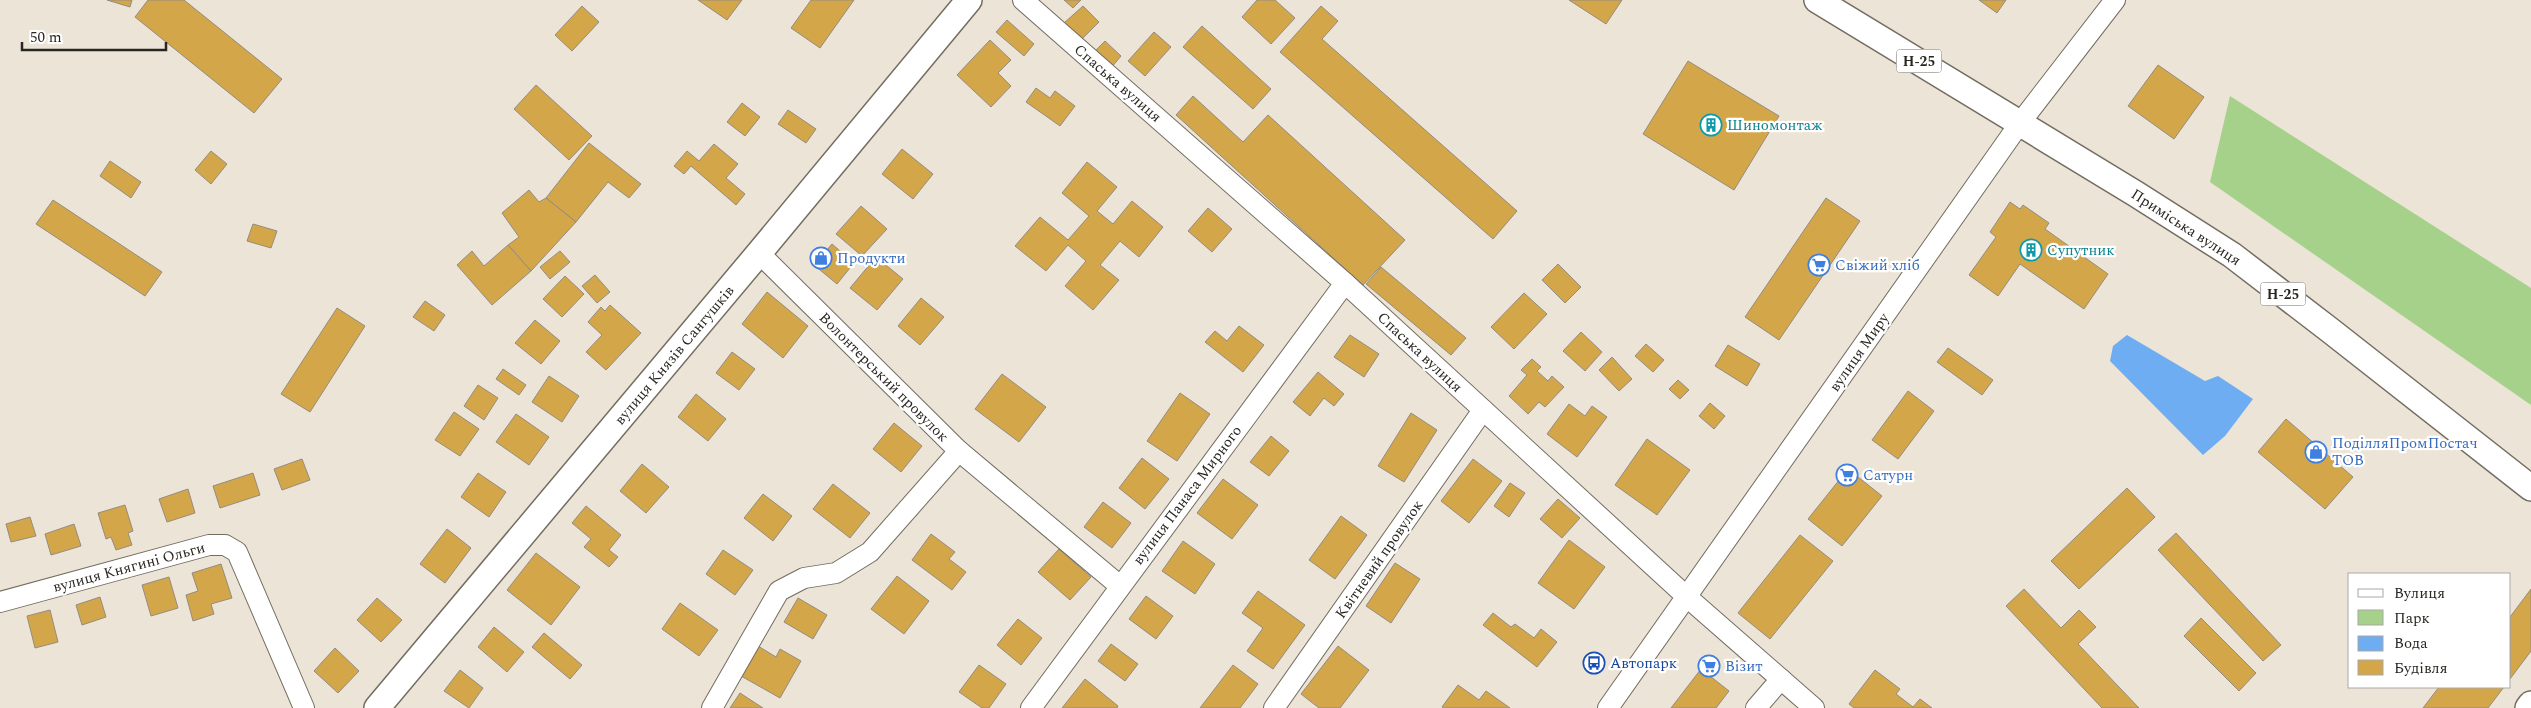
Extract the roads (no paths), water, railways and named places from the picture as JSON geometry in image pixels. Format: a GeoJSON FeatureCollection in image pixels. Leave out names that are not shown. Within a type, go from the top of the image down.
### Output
{"type":"FeatureCollection","features":[{"type":"Feature","properties":{"kind":"main road","name":"вулиця Князів Сангушків"},"geometry":{"type":"LineString","coordinates":[[377,708],[760,254],[969,0]]}},
{"type":"Feature","properties":{"kind":"main road","name":"Приміська вулиця"},"geometry":{"type":"LineString","coordinates":[[1817,0],[2232,255],[2332,330],[2531,488]]}},
{"type":"Feature","properties":{"kind":"main road"},"geometry":{"type":"LineString","coordinates":[[2528,708],[2531,704]]}},
{"type":"Feature","properties":{"kind":"street","name":"Спаська вулиця"},"geometry":{"type":"LineString","coordinates":[[1023,0],[1344,283],[1687,597],[1814,708]]}},
{"type":"Feature","properties":{"kind":"street","name":"вулиця Миру"},"geometry":{"type":"LineString","coordinates":[[1608,708],[2020,123],[2115,0]]}},
{"type":"Feature","properties":{"kind":"street","name":"Волонтерський провулок"},"geometry":{"type":"LineString","coordinates":[[712,708],[780,591],[804,578],[836,573],[870,552],[959,451],[760,254]]}},
{"type":"Feature","properties":{"kind":"street","name":"вулиця Панаса Мирного"},"geometry":{"type":"LineString","coordinates":[[1031,708],[1344,283]]}},
{"type":"Feature","properties":{"kind":"street","name":"Квітневий провулок"},"geometry":{"type":"LineString","coordinates":[[1274,708],[1483,410]]}},
{"type":"Feature","properties":{"kind":"street"},"geometry":{"type":"LineString","coordinates":[[959,451],[1120,586]]}},
{"type":"Feature","properties":{"kind":"street","name":"вулиця Княгині Ольги"},"geometry":{"type":"LineString","coordinates":[[0,602],[210,545],[225,545],[237,552],[304,708]]}},
{"type":"Feature","properties":{"kind":"street"},"geometry":{"type":"LineString","coordinates":[[1756,708],[1781,679]]}},
{"type":"Feature","properties":{"kind":"water"},"geometry":{"type":"Polygon","coordinates":[[[2127,335],[2205,381],[2218,376],[2253,399],[2225,436],[2203,455],[2110,361],[2113,346],[2127,335]]]}},
{"type":"Feature","properties":{"kind":"place","name":"Шиномонтаж"},"geometry":{"type":"Point","coordinates":[1711,125]}},
{"type":"Feature","properties":{"kind":"place","name":"Супутник"},"geometry":{"type":"Point","coordinates":[2031,250]}},
{"type":"Feature","properties":{"kind":"place","name":"Продукти"},"geometry":{"type":"Point","coordinates":[821,258]}},
{"type":"Feature","properties":{"kind":"place","name":"Свіжий хліб"},"geometry":{"type":"Point","coordinates":[1819,265]}},
{"type":"Feature","properties":{"kind":"place","name":"ПоділляПромПостач ТОВ"},"geometry":{"type":"Point","coordinates":[2316,452]}},
{"type":"Feature","properties":{"kind":"place","name":"Сатурн"},"geometry":{"type":"Point","coordinates":[1847,475]}},
{"type":"Feature","properties":{"kind":"place","name":"Автопарк"},"geometry":{"type":"Point","coordinates":[1594,663]}},
{"type":"Feature","properties":{"kind":"place","name":"Візит"},"geometry":{"type":"Point","coordinates":[1709,666]}}]}
